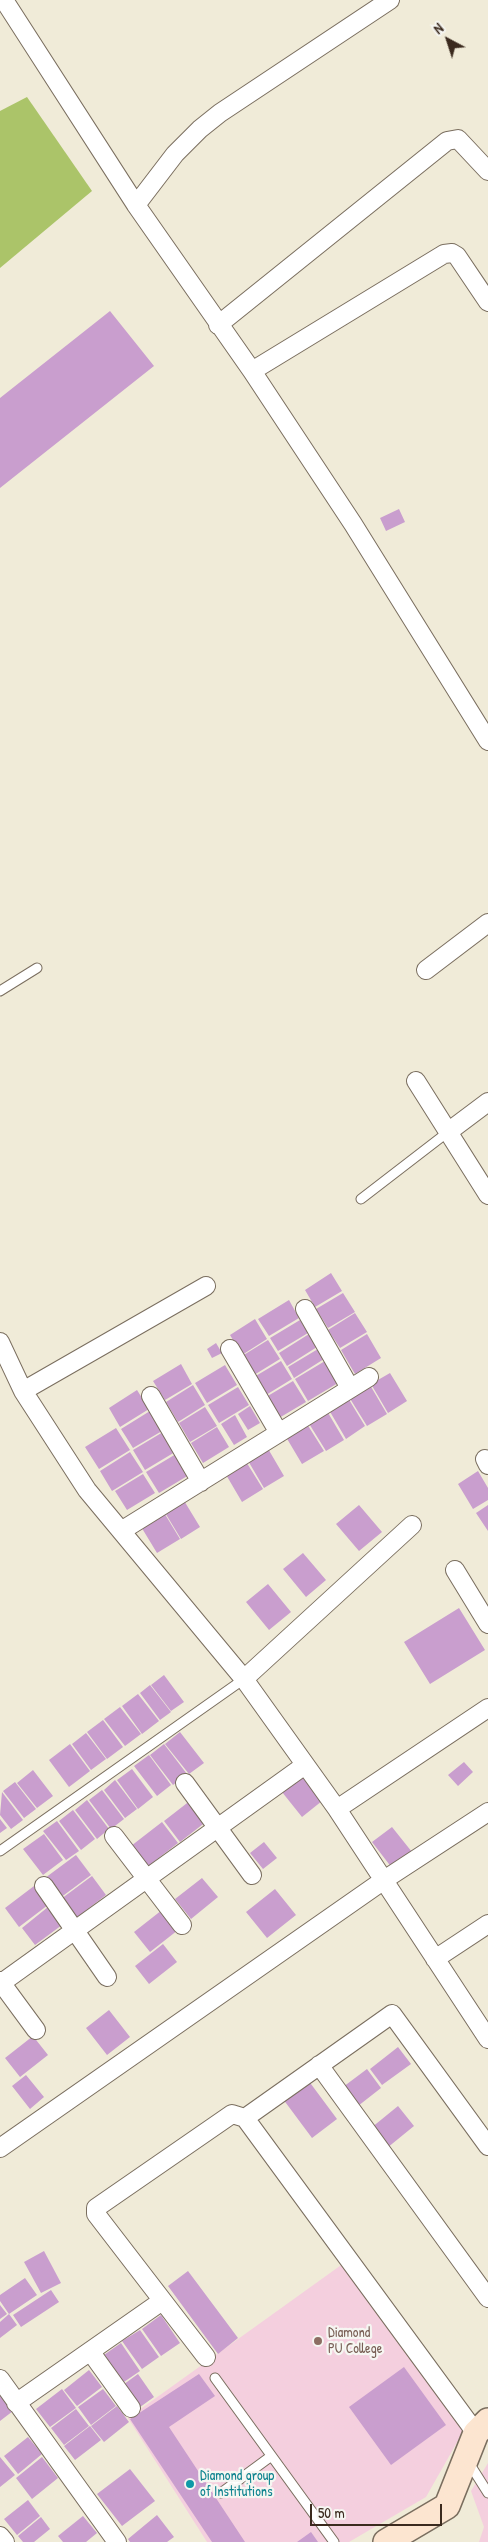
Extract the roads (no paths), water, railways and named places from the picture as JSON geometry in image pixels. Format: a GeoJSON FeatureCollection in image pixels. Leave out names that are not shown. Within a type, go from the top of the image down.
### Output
{"type":"FeatureCollection","features":[{"type":"Feature","properties":{"kind":"main road"},"geometry":{"type":"LineString","coordinates":[[386,2542],[446,2506],[466,2458],[482,2427]]}},
{"type":"Feature","properties":{"kind":"street"},"geometry":{"type":"LineString","coordinates":[[4,0],[136,205],[218,325],[252,371],[353,524],[488,741]]}},
{"type":"Feature","properties":{"kind":"street"},"geometry":{"type":"LineString","coordinates":[[136,205],[175,154],[206,124],[390,0]]}},
{"type":"Feature","properties":{"kind":"street"},"geometry":{"type":"LineString","coordinates":[[218,325],[446,141],[458,139],[488,170]]}},
{"type":"Feature","properties":{"kind":"street"},"geometry":{"type":"LineString","coordinates":[[252,371],[444,254],[457,256],[488,302]]}},
{"type":"Feature","properties":{"kind":"street"},"geometry":{"type":"LineString","coordinates":[[426,970],[488,923]]}},
{"type":"Feature","properties":{"kind":"street"},"geometry":{"type":"LineString","coordinates":[[416,1081],[488,1195]]}},
{"type":"Feature","properties":{"kind":"street"},"geometry":{"type":"LineString","coordinates":[[448,1132],[488,1102]]}},
{"type":"Feature","properties":{"kind":"street"},"geometry":{"type":"LineString","coordinates":[[24,1392],[206,1286]]}},
{"type":"Feature","properties":{"kind":"street"},"geometry":{"type":"LineString","coordinates":[[305,1309],[350,1388]]}},
{"type":"Feature","properties":{"kind":"street"},"geometry":{"type":"LineString","coordinates":[[0,1343],[24,1392],[87,1490],[244,1678],[337,1809],[488,2039]]}},
{"type":"Feature","properties":{"kind":"street"},"geometry":{"type":"LineString","coordinates":[[230,1349],[279,1433]]}},
{"type":"Feature","properties":{"kind":"street"},"geometry":{"type":"LineString","coordinates":[[121,1531],[369,1377]]}},
{"type":"Feature","properties":{"kind":"street"},"geometry":{"type":"LineString","coordinates":[[151,1396],[200,1482]]}},
{"type":"Feature","properties":{"kind":"street"},"geometry":{"type":"LineString","coordinates":[[244,1678],[412,1525]]}},
{"type":"Feature","properties":{"kind":"street"},"geometry":{"type":"LineString","coordinates":[[454,1570],[488,1624]]}},
{"type":"Feature","properties":{"kind":"street"},"geometry":{"type":"LineString","coordinates":[[337,1809],[488,1708]]}},
{"type":"Feature","properties":{"kind":"street"},"geometry":{"type":"LineString","coordinates":[[36,2030],[0,1983],[305,1765]]}},
{"type":"Feature","properties":{"kind":"street"},"geometry":{"type":"LineString","coordinates":[[185,1783],[252,1875]]}},
{"type":"Feature","properties":{"kind":"street"},"geometry":{"type":"LineString","coordinates":[[0,2148],[384,1880],[488,1812]]}},
{"type":"Feature","properties":{"kind":"street"},"geometry":{"type":"LineString","coordinates":[[114,1836],[182,1925]]}},
{"type":"Feature","properties":{"kind":"street"},"geometry":{"type":"LineString","coordinates":[[44,1886],[107,1977]]}},
{"type":"Feature","properties":{"kind":"street"},"geometry":{"type":"LineString","coordinates":[[435,1959],[488,1924]]}},
{"type":"Feature","properties":{"kind":"street"},"geometry":{"type":"LineString","coordinates":[[245,2118],[392,2014],[488,2146]]}},
{"type":"Feature","properties":{"kind":"street"},"geometry":{"type":"LineString","coordinates":[[319,2066],[488,2298]]}},
{"type":"Feature","properties":{"kind":"street"},"geometry":{"type":"LineString","coordinates":[[206,2357],[96,2214],[96,2208],[232,2114],[245,2118],[482,2427]]}},
{"type":"Feature","properties":{"kind":"street"},"geometry":{"type":"LineString","coordinates":[[16,2403],[162,2301]]}},
{"type":"Feature","properties":{"kind":"street"},"geometry":{"type":"LineString","coordinates":[[90,2352],[131,2408]]}},
{"type":"Feature","properties":{"kind":"street"},"geometry":{"type":"LineString","coordinates":[[0,2379],[117,2542]]}},
{"type":"Feature","properties":{"kind":"street"},"geometry":{"type":"LineString","coordinates":[[0,2536],[5,2542]]}},
{"type":"Feature","properties":{"kind":"lane"},"geometry":{"type":"LineString","coordinates":[[0,991],[37,968]]}},
{"type":"Feature","properties":{"kind":"lane"},"geometry":{"type":"LineString","coordinates":[[360,1199],[448,1132]]}},
{"type":"Feature","properties":{"kind":"lane"},"geometry":{"type":"LineString","coordinates":[[0,1851],[244,1678]]}},
{"type":"Feature","properties":{"kind":"lane"},"geometry":{"type":"LineString","coordinates":[[214,2378],[334,2542]]}},
{"type":"Feature","properties":{"kind":"lane"},"geometry":{"type":"LineString","coordinates":[[221,2493],[270,2457]]}},
{"type":"Feature","properties":{"kind":"lane"},"geometry":{"type":"LineString","coordinates":[[466,2458],[488,2494]]}},
{"type":"Feature","properties":{"kind":"place","name":"Diamond PU College"},"geometry":{"type":"Point","coordinates":[318,2341]}},
{"type":"Feature","properties":{"kind":"place","name":"Diamond group of Institutions"},"geometry":{"type":"Point","coordinates":[190,2484]}}]}
